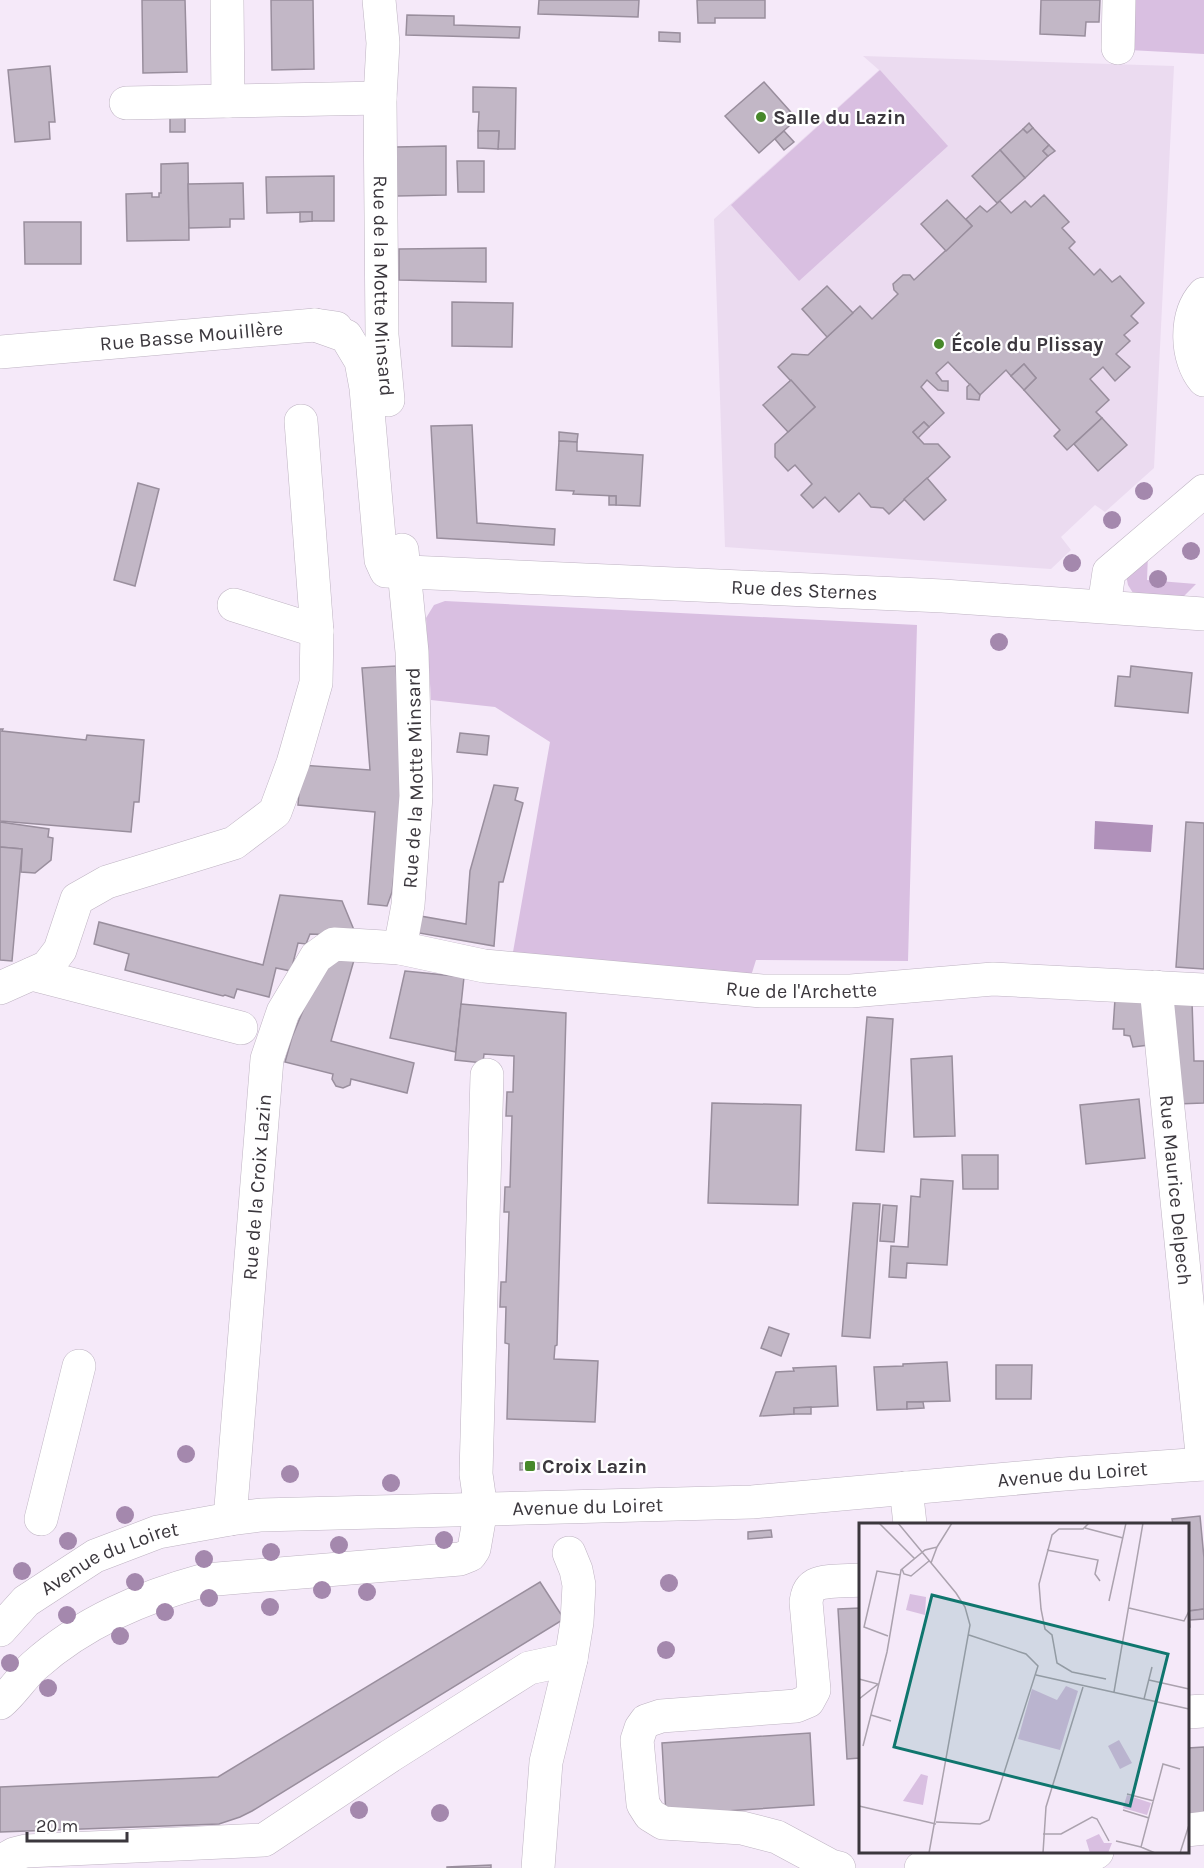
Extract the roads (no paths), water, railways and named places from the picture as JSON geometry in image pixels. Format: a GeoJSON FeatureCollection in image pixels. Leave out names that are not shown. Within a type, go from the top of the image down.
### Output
{"type":"FeatureCollection","features":[{"type":"Feature","properties":{"kind":"street"},"geometry":{"type":"LineString","coordinates":[[227,0],[228,101]]}},
{"type":"Feature","properties":{"kind":"street","name":"Rue de la Motte Minsard"},"geometry":{"type":"LineString","coordinates":[[380,0],[383,43],[380,98],[382,335],[412,652],[416,796],[408,905],[400,948]]}},
{"type":"Feature","properties":{"kind":"street"},"geometry":{"type":"LineString","coordinates":[[1118,48],[1119,0]]}},
{"type":"Feature","properties":{"kind":"street"},"geometry":{"type":"LineString","coordinates":[[126,103],[380,98]]}},
{"type":"Feature","properties":{"kind":"street"},"geometry":{"type":"LineString","coordinates":[[1204,294],[1193,316],[1190,341],[1197,371],[1204,380]]}},
{"type":"Feature","properties":{"kind":"street","name":"Rue de la Motte Minsard"},"geometry":{"type":"LineString","coordinates":[[315,325],[346,336],[361,361],[366,388],[381,560],[386,571],[404,572]]}},
{"type":"Feature","properties":{"kind":"street","name":"Rue Basse Mouillère"},"geometry":{"type":"LineString","coordinates":[[0,352],[315,325],[382,335]]}},
{"type":"Feature","properties":{"kind":"street"},"geometry":{"type":"LineString","coordinates":[[0,988],[47,967],[60,950],[77,899],[107,882],[234,843],[275,812],[293,763],[316,683],[317,631],[301,421]]}},
{"type":"Feature","properties":{"kind":"street"},"geometry":{"type":"LineString","coordinates":[[1104,606],[1109,572],[1204,491]]}},
{"type":"Feature","properties":{"kind":"street","name":"Rue des Sternes"},"geometry":{"type":"LineString","coordinates":[[404,572],[1104,606],[1198,608]]}},
{"type":"Feature","properties":{"kind":"street"},"geometry":{"type":"LineString","coordinates":[[234,605],[317,631]]}},
{"type":"Feature","properties":{"kind":"street","name":"Rue de la Croix Lazin"},"geometry":{"type":"LineString","coordinates":[[230,1518],[267,1059],[283,1012],[316,957],[334,944],[400,948]]}},
{"type":"Feature","properties":{"kind":"street","name":"Rue de l'Archette"},"geometry":{"type":"LineString","coordinates":[[400,948],[484,966],[762,991],[851,991],[993,979],[1204,990]]}},
{"type":"Feature","properties":{"kind":"street"},"geometry":{"type":"LineString","coordinates":[[32,974],[240,1028]]}},
{"type":"Feature","properties":{"kind":"street","name":"Rue Maurice Delpech"},"geometry":{"type":"LineString","coordinates":[[1156,987],[1204,1464]]}},
{"type":"Feature","properties":{"kind":"street"},"geometry":{"type":"LineString","coordinates":[[0,1703],[33,1667],[72,1636],[106,1617],[176,1588],[205,1580],[460,1559],[470,1555],[474,1549],[481,1509],[476,1474],[487,1075]]}},
{"type":"Feature","properties":{"kind":"street"},"geometry":{"type":"LineString","coordinates":[[41,1519],[79,1366]]}},
{"type":"Feature","properties":{"kind":"street","name":"Avenue du Loiret"},"geometry":{"type":"LineString","coordinates":[[0,1630],[26,1601],[95,1556],[158,1532],[230,1518],[261,1515],[752,1502],[1204,1464]]}},
{"type":"Feature","properties":{"kind":"street"},"geometry":{"type":"LineString","coordinates":[[906,1488],[910,1523]]}},
{"type":"Feature","properties":{"kind":"street"},"geometry":{"type":"LineString","coordinates":[[538,1868],[546,1762],[571,1659],[577,1622],[579,1585],[569,1553]]}},
{"type":"Feature","properties":{"kind":"street"},"geometry":{"type":"LineString","coordinates":[[839,1868],[777,1837],[742,1828],[663,1823],[650,1815],[643,1804],[637,1740],[646,1721],[661,1716],[796,1706],[808,1701],[814,1690],[806,1602],[809,1591],[815,1585],[859,1580]]}},
{"type":"Feature","properties":{"kind":"street"},"geometry":{"type":"LineString","coordinates":[[0,1862],[14,1854],[26,1851],[264,1840],[390,1756],[529,1668],[571,1659]]}},
{"type":"Feature","properties":{"kind":"street"},"geometry":{"type":"LineString","coordinates":[[1189,1712],[1204,1711]]}},
{"type":"Feature","properties":{"kind":"street"},"geometry":{"type":"LineString","coordinates":[[1189,1830],[1204,1828]]}},
{"type":"Feature","properties":{"kind":"street"},"geometry":{"type":"LineString","coordinates":[[921,1868],[1088,1858],[1094,1853]]}},
{"type":"Feature","properties":{"kind":"place","name":"Salle du Lazin"},"geometry":{"type":"Point","coordinates":[761,117]}},
{"type":"Feature","properties":{"kind":"place","name":"École du Plissay"},"geometry":{"type":"Point","coordinates":[939,344]}},
{"type":"Feature","properties":{"kind":"place","name":"Croix Lazin"},"geometry":{"type":"Point","coordinates":[530,1466]}}]}
